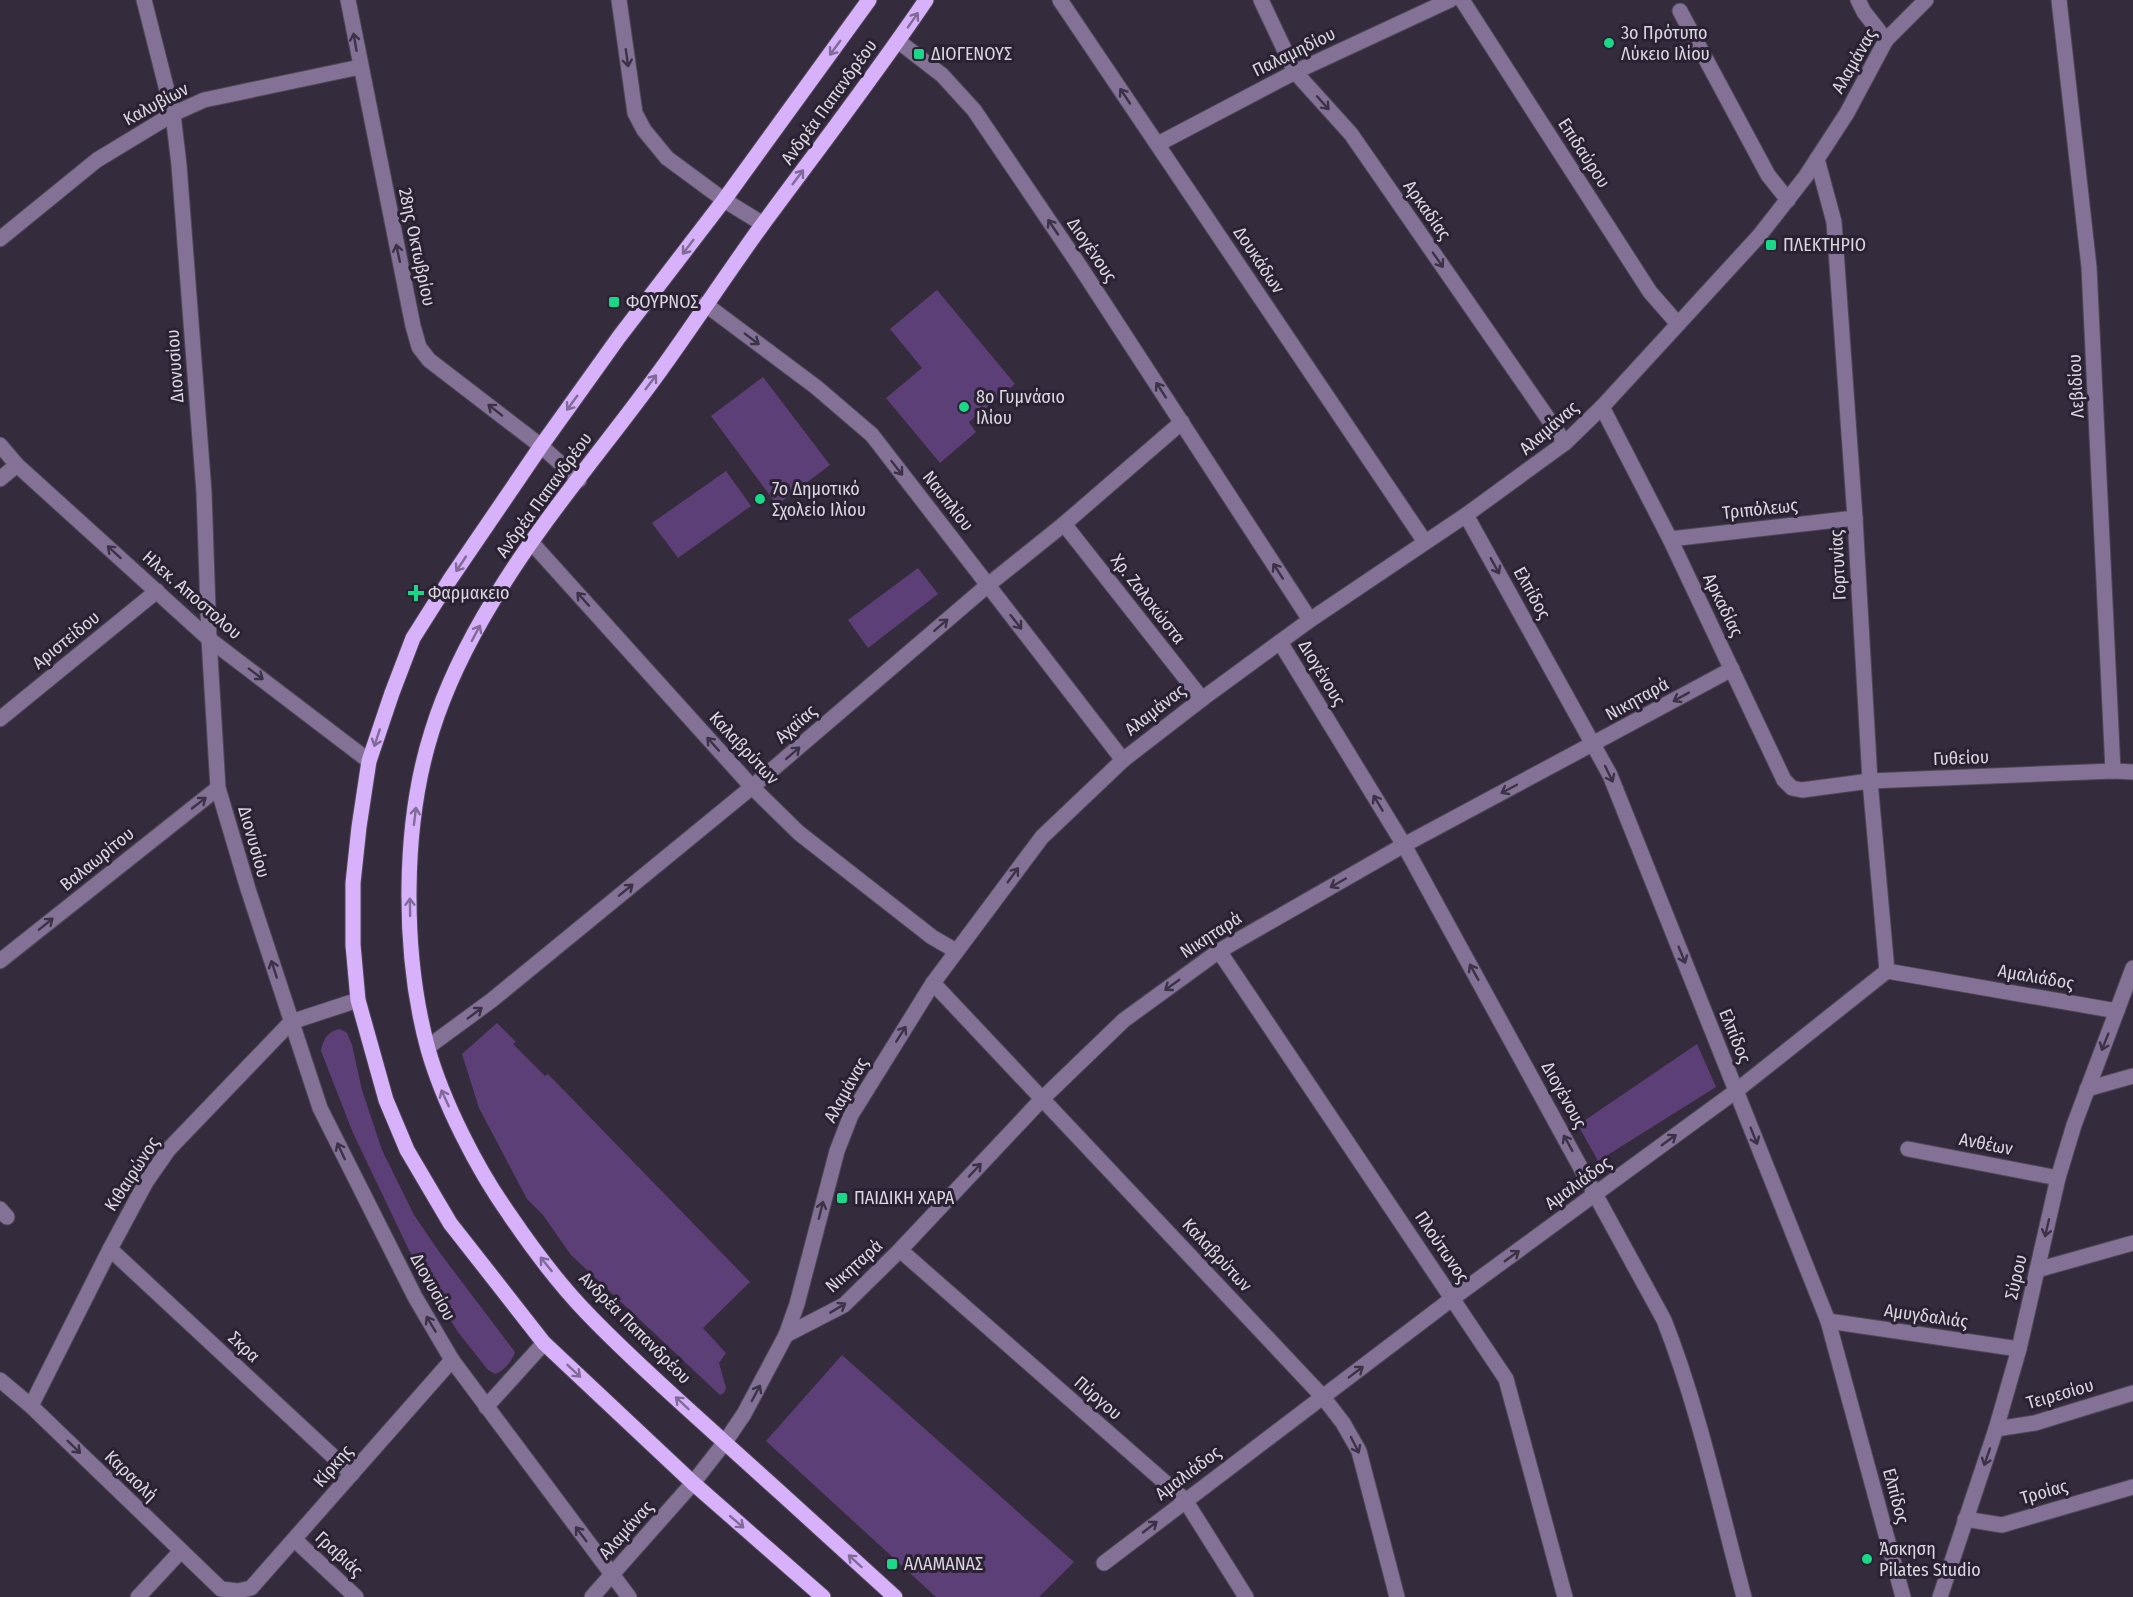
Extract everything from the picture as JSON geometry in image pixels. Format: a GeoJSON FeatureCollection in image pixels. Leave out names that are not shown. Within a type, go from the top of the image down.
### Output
{"type":"FeatureCollection","features":[{"type":"Feature","properties":{"kind":"main road","name":"Ανδρέα Παπανδρέου"},"geometry":{"type":"LineString","coordinates":[[824,1597],[693,1483],[544,1342],[450,1222],[407,1150],[386,1100],[358,1000],[353,945],[353,883],[369,760],[413,638],[541,446],[619,337],[724,200],[868,0]]}},
{"type":"Feature","properties":{"kind":"main road","name":"Ανδρέα Παπανδρέου"},"geometry":{"type":"LineString","coordinates":[[895,1597],[586,1312],[506,1210],[470,1149],[442,1092],[428,1047],[418,999],[411,943],[410,874],[421,773],[433,728],[460,662],[493,601],[531,542],[661,369],[705,304],[927,0]]}},
{"type":"Feature","properties":{"kind":"street","name":"Διονυσίου"},"geometry":{"type":"LineString","coordinates":[[144,0],[173,114],[179,165],[204,492],[209,639],[218,788],[248,889],[320,1108],[415,1297],[452,1360],[629,1597]]}},
{"type":"Feature","properties":{"kind":"street","name":"28ης Οκτωβρίου"},"geometry":{"type":"LineString","coordinates":[[348,0],[419,347],[429,360],[541,446],[579,480]]}},
{"type":"Feature","properties":{"kind":"street"},"geometry":{"type":"LineString","coordinates":[[619,0],[635,113],[644,130],[667,158],[724,200],[763,224]]}},
{"type":"Feature","properties":{"kind":"street","name":"Δουκάδων"},"geometry":{"type":"LineString","coordinates":[[1059,0],[1425,542]]}},
{"type":"Feature","properties":{"kind":"street","name":"Αρκαδίας"},"geometry":{"type":"LineString","coordinates":[[1261,0],[1295,72],[1351,134],[1564,443]]}},
{"type":"Feature","properties":{"kind":"street","name":"Παλαμηδίου"},"geometry":{"type":"LineString","coordinates":[[1158,144],[1295,72],[1450,0]]}},
{"type":"Feature","properties":{"kind":"street","name":"Επιδαύρου"},"geometry":{"type":"LineString","coordinates":[[1462,0],[1650,292],[1678,324]]}},
{"type":"Feature","properties":{"kind":"street"},"geometry":{"type":"LineString","coordinates":[[1858,0],[1864,12],[1886,40]]}},
{"type":"Feature","properties":{"kind":"street","name":"Αλαμάνας"},"geometry":{"type":"LineString","coordinates":[[592,1597],[693,1483],[726,1443],[744,1414],[786,1335],[827,1185],[851,1115],[933,983],[1042,837],[1123,760],[1202,699],[1310,620],[1466,515],[1564,443],[1602,407],[1759,236],[1788,200],[1847,113],[1886,40],[1926,0]]}},
{"type":"Feature","properties":{"kind":"street","name":"Λεβιδίου"},"geometry":{"type":"LineString","coordinates":[[2059,0],[2089,267],[2113,771]]}},
{"type":"Feature","properties":{"kind":"street"},"geometry":{"type":"LineString","coordinates":[[1680,11],[1768,175],[1788,200]]}},
{"type":"Feature","properties":{"kind":"street","name":"Διογένους"},"geometry":{"type":"LineString","coordinates":[[898,41],[942,75],[974,110],[1079,265],[1310,620]]}},
{"type":"Feature","properties":{"kind":"street","name":"Καλυβίων"},"geometry":{"type":"LineString","coordinates":[[0,238],[97,160],[173,114],[204,100],[360,67]]}},
{"type":"Feature","properties":{"kind":"street","name":"Γορτυνίας"},"geometry":{"type":"LineString","coordinates":[[1817,159],[1834,222],[1855,518],[1870,781],[1887,971]]}},
{"type":"Feature","properties":{"kind":"street","name":"Ναυπλίου"},"geometry":{"type":"LineString","coordinates":[[705,304],[816,387],[872,435],[1123,760]]}},
{"type":"Feature","properties":{"kind":"street","name":"Αρκαδίας"},"geometry":{"type":"LineString","coordinates":[[1602,407],[1670,539],[1784,780],[1792,788]]}},
{"type":"Feature","properties":{"kind":"street","name":"Αχαϊας"},"geometry":{"type":"LineString","coordinates":[[428,1047],[492,1000],[752,788],[988,585],[1064,524],[1182,423]]}},
{"type":"Feature","properties":{"kind":"street","name":"Ηλεκ. Αποστολου"},"geometry":{"type":"LineString","coordinates":[[0,445],[17,465],[209,639],[369,760]]}},
{"type":"Feature","properties":{"kind":"street"},"geometry":{"type":"LineString","coordinates":[[0,479],[17,465]]}},
{"type":"Feature","properties":{"kind":"street","name":"Ελπίδος"},"geometry":{"type":"LineString","coordinates":[[1466,515],[1610,776],[1828,1321],[1903,1597]]}},
{"type":"Feature","properties":{"kind":"street","name":"Τριπόλεως"},"geometry":{"type":"LineString","coordinates":[[1670,539],[1855,518]]}},
{"type":"Feature","properties":{"kind":"street","name":"Χρ. Ζαλοκώστα"},"geometry":{"type":"LineString","coordinates":[[1064,524],[1202,699]]}},
{"type":"Feature","properties":{"kind":"street","name":"Καλαβρύτων"},"geometry":{"type":"LineString","coordinates":[[531,542],[752,788],[799,833],[932,937],[956,951]]}},
{"type":"Feature","properties":{"kind":"street","name":"Αριστείδου"},"geometry":{"type":"LineString","coordinates":[[0,719],[157,591]]}},
{"type":"Feature","properties":{"kind":"street","name":"Διογένους"},"geometry":{"type":"LineString","coordinates":[[1280,642],[1404,845],[1664,1320],[1680,1361],[1744,1597]]}},
{"type":"Feature","properties":{"kind":"street","name":"Νικηταρά"},"geometry":{"type":"LineString","coordinates":[[786,1335],[844,1305],[900,1250],[1043,1098],[1124,1020],[1219,951],[1404,845],[1732,669]]}},
{"type":"Feature","properties":{"kind":"street","name":"Γυθείου"},"geometry":{"type":"LineString","coordinates":[[1792,788],[1802,790],[1870,781],[2133,772]]}},
{"type":"Feature","properties":{"kind":"street","name":"Βαλαωρίτου"},"geometry":{"type":"LineString","coordinates":[[0,961],[218,788]]}},
{"type":"Feature","properties":{"kind":"street","name":"Πλούτωνος"},"geometry":{"type":"LineString","coordinates":[[1219,951],[1506,1379],[1565,1597]]}},
{"type":"Feature","properties":{"kind":"street","name":"Σύρου"},"geometry":{"type":"LineString","coordinates":[[1940,1597],[1996,1429],[2019,1349],[2058,1178],[2086,1089],[2133,968]]}},
{"type":"Feature","properties":{"kind":"street","name":"Αμαλιάδος"},"geometry":{"type":"LineString","coordinates":[[1104,1563],[1453,1298],[1736,1091],[1887,971],[2117,1011]]}},
{"type":"Feature","properties":{"kind":"street","name":"Καλαβρύτων"},"geometry":{"type":"LineString","coordinates":[[933,983],[1323,1397],[1343,1423],[1359,1451],[1397,1597]]}},
{"type":"Feature","properties":{"kind":"street","name":"Κιθαιρώνος"},"geometry":{"type":"LineString","coordinates":[[31,1406],[110,1249],[146,1182],[169,1149],[291,1022],[358,1000]]}},
{"type":"Feature","properties":{"kind":"street"},"geometry":{"type":"LineString","coordinates":[[2086,1089],[2133,1076]]}},
{"type":"Feature","properties":{"kind":"street","name":"Ανθέων"},"geometry":{"type":"LineString","coordinates":[[1908,1149],[2058,1178]]}},
{"type":"Feature","properties":{"kind":"street"},"geometry":{"type":"LineString","coordinates":[[2037,1270],[2133,1243]]}},
{"type":"Feature","properties":{"kind":"street","name":"Σκρα"},"geometry":{"type":"LineString","coordinates":[[110,1249],[352,1474]]}},
{"type":"Feature","properties":{"kind":"street","name":"Πύργου"},"geometry":{"type":"LineString","coordinates":[[900,1250],[1185,1500],[1246,1597]]}},
{"type":"Feature","properties":{"kind":"street","name":"Αμυγδαλιάς"},"geometry":{"type":"LineString","coordinates":[[1828,1321],[2019,1349]]}},
{"type":"Feature","properties":{"kind":"street"},"geometry":{"type":"LineString","coordinates":[[486,1407],[544,1342]]}},
{"type":"Feature","properties":{"kind":"street","name":"Κίρκης"},"geometry":{"type":"LineString","coordinates":[[238,1591],[251,1588],[452,1360]]}},
{"type":"Feature","properties":{"kind":"street","name":"Καραολή"},"geometry":{"type":"LineString","coordinates":[[0,1380],[31,1406],[221,1589],[238,1591]]}},
{"type":"Feature","properties":{"kind":"street","name":"Τειρεσίου"},"geometry":{"type":"LineString","coordinates":[[1996,1429],[2035,1423],[2133,1393]]}},
{"type":"Feature","properties":{"kind":"street","name":"Τροίας"},"geometry":{"type":"LineString","coordinates":[[1965,1519],[2002,1525],[2133,1487]]}},
{"type":"Feature","properties":{"kind":"street","name":"Γραβιάς"},"geometry":{"type":"LineString","coordinates":[[295,1540],[356,1597]]}},
{"type":"Feature","properties":{"kind":"street"},"geometry":{"type":"LineString","coordinates":[[138,1597],[181,1551]]}},
{"type":"Feature","properties":{"kind":"shaded area"},"geometry":{"type":"Polygon","coordinates":[[[937,290],[1015,384],[969,422],[976,432],[940,463],[886,398],[922,368],[890,329],[937,290]]]}},
{"type":"Feature","properties":{"kind":"shaded area"},"geometry":{"type":"Polygon","coordinates":[[[763,377],[830,465],[777,505],[711,416],[763,377]]]}},
{"type":"Feature","properties":{"kind":"shaded area"},"geometry":{"type":"Polygon","coordinates":[[[726,471],[751,506],[678,558],[652,523],[726,471]]]}},
{"type":"Feature","properties":{"kind":"shaded area"},"geometry":{"type":"Polygon","coordinates":[[[918,568],[938,594],[868,648],[848,620],[918,568]]]}},
{"type":"Feature","properties":{"kind":"shaded area"},"geometry":{"type":"Polygon","coordinates":[[[497,1023],[516,1042],[513,1044],[545,1076],[548,1074],[750,1282],[703,1328],[726,1353],[719,1363],[726,1388],[724,1393],[720,1395],[571,1255],[543,1215],[527,1199],[479,1108],[462,1054],[497,1023]]]}},
{"type":"Feature","properties":{"kind":"shaded area"},"geometry":{"type":"Polygon","coordinates":[[[340,1029],[347,1033],[352,1045],[362,1090],[382,1150],[414,1215],[515,1352],[512,1359],[498,1373],[495,1374],[488,1370],[458,1332],[419,1271],[353,1133],[321,1051],[327,1036],[340,1029]]]}},
{"type":"Feature","properties":{"kind":"shaded area"},"geometry":{"type":"Polygon","coordinates":[[[1697,1044],[1716,1087],[1598,1161],[1578,1125],[1697,1044]]]}},
{"type":"Feature","properties":{"kind":"shaded area"},"geometry":{"type":"Polygon","coordinates":[[[842,1355],[1074,1562],[1039,1597],[936,1597],[766,1441],[842,1355]]]}},
{"type":"Feature","properties":{"kind":"place","name":"3ο Πρότυπο Λύκειο Ιλίου"},"geometry":{"type":"Point","coordinates":[1609,43]}},
{"type":"Feature","properties":{"kind":"place","name":"ΔΙΟΓΕΝΟΥΣ"},"geometry":{"type":"Point","coordinates":[919,54]}},
{"type":"Feature","properties":{"kind":"place","name":"ΠΛΕΚΤΗΡΙΟ"},"geometry":{"type":"Point","coordinates":[1771,245]}},
{"type":"Feature","properties":{"kind":"place","name":"ΦΟΥΡΝΟΣ"},"geometry":{"type":"Point","coordinates":[614,302]}},
{"type":"Feature","properties":{"kind":"place","name":"8ο Γυμνάσιο Ιλίου"},"geometry":{"type":"Point","coordinates":[964,407]}},
{"type":"Feature","properties":{"kind":"place","name":"7ο Δημοτικό Σχολείο Ιλίου"},"geometry":{"type":"Point","coordinates":[760,499]}},
{"type":"Feature","properties":{"kind":"place","name":"Φαρμακειο"},"geometry":{"type":"Point","coordinates":[416,593]}},
{"type":"Feature","properties":{"kind":"place","name":"ΠΑΙΔΙΚΗ ΧΑΡΑ"},"geometry":{"type":"Point","coordinates":[842,1198]}},
{"type":"Feature","properties":{"kind":"place","name":"Άσκηση Pilates Studio"},"geometry":{"type":"Point","coordinates":[1867,1559]}},
{"type":"Feature","properties":{"kind":"place","name":"ΑΛΑΜΑΝΑΣ"},"geometry":{"type":"Point","coordinates":[892,1564]}}]}
